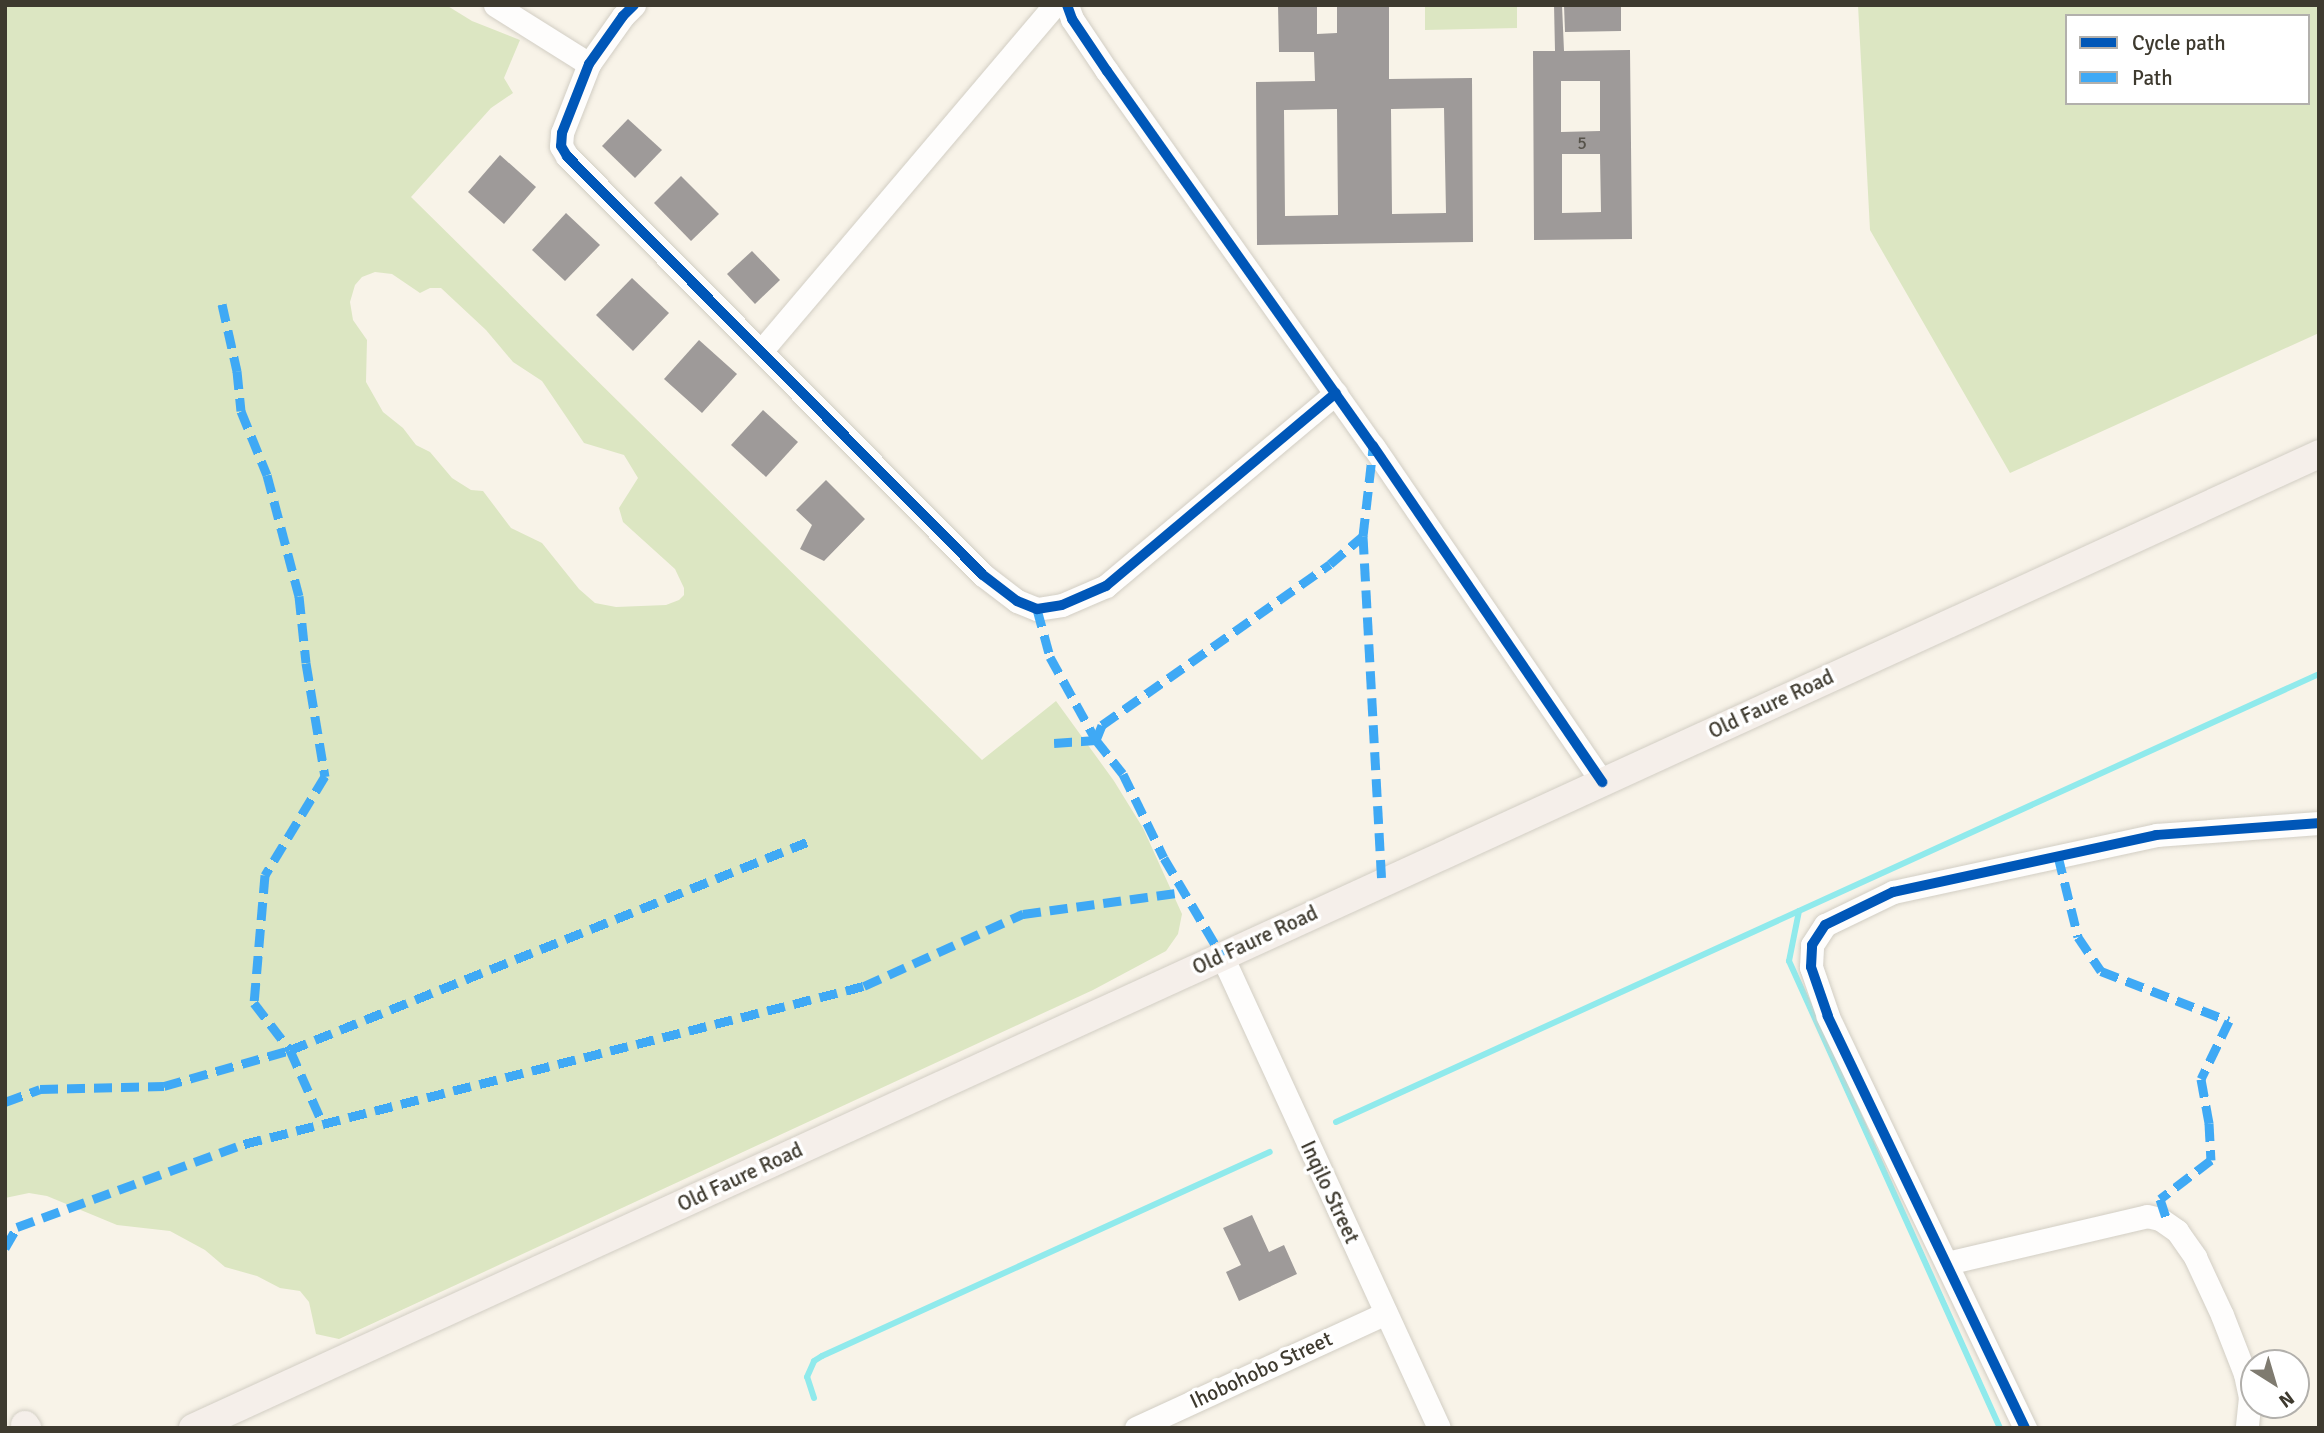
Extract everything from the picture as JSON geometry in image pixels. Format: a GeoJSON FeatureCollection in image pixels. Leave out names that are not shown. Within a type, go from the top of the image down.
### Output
{"type":"FeatureCollection","features":[{"type":"Feature","properties":{"kind":"main road","name":"Old Faure Road"},"geometry":{"type":"LineString","coordinates":[[192,1428],[2319,454]]}},
{"type":"Feature","properties":{"kind":"street"},"geometry":{"type":"LineString","coordinates":[[495,5],[589,64]]}},
{"type":"Feature","properties":{"kind":"street"},"geometry":{"type":"LineString","coordinates":[[634,5],[589,64],[562,133],[561,146],[567,156],[983,575],[1017,601],[1037,609],[1062,605],[1106,586],[1336,393]]}},
{"type":"Feature","properties":{"kind":"street"},"geometry":{"type":"LineString","coordinates":[[762,350],[1055,5]]}},
{"type":"Feature","properties":{"kind":"street"},"geometry":{"type":"LineString","coordinates":[[1068,5],[1072,19],[1114,82],[1336,393],[1601,782]]}},
{"type":"Feature","properties":{"kind":"street"},"geometry":{"type":"LineString","coordinates":[[2025,1428],[1828,1016],[1811,967],[1812,945],[1825,925],[1894,892],[2156,835],[2319,823]]}},
{"type":"Feature","properties":{"kind":"street","name":"Inqilo Street"},"geometry":{"type":"LineString","coordinates":[[1222,956],[1439,1428]]}},
{"type":"Feature","properties":{"kind":"street"},"geometry":{"type":"LineString","coordinates":[[1947,1263],[2147,1216],[2160,1219],[2177,1231],[2195,1257],[2222,1315],[2245,1374],[2250,1397],[2247,1428]]}},
{"type":"Feature","properties":{"kind":"street","name":"Ihobohobo Street"},"geometry":{"type":"LineString","coordinates":[[1136,1428],[1386,1313]]}},
{"type":"Feature","properties":{"kind":"green space"},"geometry":{"type":"Polygon","coordinates":[[[5,5],[446,5],[472,21],[520,40],[504,78],[513,93],[491,108],[411,197],[982,760],[1056,701],[1114,781],[1143,828],[1182,914],[1178,934],[1166,951],[1093,990],[339,1339],[316,1334],[309,1302],[300,1291],[280,1288],[257,1276],[225,1267],[205,1250],[170,1231],[117,1225],[47,1196],[29,1193],[5,1198],[5,5]],[[375,272],[362,277],[355,285],[350,302],[353,320],[367,340],[366,382],[383,412],[403,428],[416,445],[430,452],[452,478],[471,490],[483,491],[511,528],[542,543],[579,589],[595,603],[616,607],[666,605],[679,600],[684,595],[684,588],[675,569],[623,522],[619,508],[638,478],[624,455],[584,443],[542,381],[513,362],[486,330],[441,288],[430,288],[420,293],[392,274],[375,272]]]}},
{"type":"Feature","properties":{"kind":"green space"},"geometry":{"type":"Polygon","coordinates":[[[1425,5],[1517,5],[1517,28],[1425,30],[1425,5]]]}},
{"type":"Feature","properties":{"kind":"green space"},"geometry":{"type":"Polygon","coordinates":[[[1858,5],[2319,5],[2319,333],[2010,473],[1870,230],[1858,5]]]}},
{"type":"Feature","properties":{"kind":"building"},"geometry":{"type":"Polygon","coordinates":[[[1278,5],[1317,5],[1317,34],[1337,33],[1337,5],[1389,5],[1389,79],[1472,78],[1473,242],[1257,245],[1256,82],[1315,81],[1314,52],[1279,52],[1278,5]],[[1444,108],[1391,109],[1392,214],[1446,213],[1444,108]],[[1337,109],[1284,110],[1285,216],[1338,215],[1337,109]]]}},
{"type":"Feature","properties":{"kind":"building"},"geometry":{"type":"Polygon","coordinates":[[[1554,5],[1562,5],[1564,51],[1630,50],[1632,239],[1534,240],[1533,51],[1555,51],[1554,5]],[[1561,81],[1561,132],[1600,131],[1600,81],[1561,81]],[[1562,154],[1562,213],[1601,212],[1600,154],[1562,154]]]}},
{"type":"Feature","properties":{"kind":"building"},"geometry":{"type":"Polygon","coordinates":[[[1564,5],[1621,5],[1621,31],[1565,32],[1564,5]]]}},
{"type":"Feature","properties":{"kind":"building"},"geometry":{"type":"Polygon","coordinates":[[[628,119],[662,150],[635,178],[602,146],[628,119]]]}},
{"type":"Feature","properties":{"kind":"building"},"geometry":{"type":"Polygon","coordinates":[[[500,155],[536,187],[504,224],[468,192],[500,155]]]}},
{"type":"Feature","properties":{"kind":"building"},"geometry":{"type":"Polygon","coordinates":[[[681,176],[719,214],[691,241],[654,203],[681,176]]]}},
{"type":"Feature","properties":{"kind":"building"},"geometry":{"type":"Polygon","coordinates":[[[566,213],[600,245],[565,281],[532,250],[566,213]]]}},
{"type":"Feature","properties":{"kind":"building"},"geometry":{"type":"Polygon","coordinates":[[[752,251],[780,280],[755,304],[727,274],[752,251]]]}},
{"type":"Feature","properties":{"kind":"building"},"geometry":{"type":"Polygon","coordinates":[[[632,278],[669,313],[633,351],[596,315],[632,278]]]}},
{"type":"Feature","properties":{"kind":"building"},"geometry":{"type":"Polygon","coordinates":[[[699,340],[737,374],[702,413],[664,379],[699,340]]]}},
{"type":"Feature","properties":{"kind":"building"},"geometry":{"type":"Polygon","coordinates":[[[763,410],[798,442],[766,477],[731,445],[763,410]]]}},
{"type":"Feature","properties":{"kind":"building"},"geometry":{"type":"Polygon","coordinates":[[[826,480],[865,519],[824,561],[800,549],[812,525],[796,510],[826,480]]]}},
{"type":"Feature","properties":{"kind":"building"},"geometry":{"type":"Polygon","coordinates":[[[1252,1215],[1269,1252],[1284,1245],[1297,1274],[1239,1301],[1226,1272],[1241,1265],[1223,1228],[1252,1215]]]}},
{"type":"Feature","properties":{"kind":"waterway"},"geometry":{"type":"LineString","coordinates":[[1336,1122],[2319,674]]}},
{"type":"Feature","properties":{"kind":"waterway"},"geometry":{"type":"LineString","coordinates":[[1799,911],[1789,961],[2000,1428]]}},
{"type":"Feature","properties":{"kind":"waterway"},"geometry":{"type":"LineString","coordinates":[[814,1398],[807,1377],[814,1361],[822,1356],[1270,1152]]}},
{"type":"Feature","properties":{"kind":"marked path"},"geometry":{"type":"LineString","coordinates":[[222,304],[237,371],[241,411],[267,475],[299,596],[306,663],[325,776],[265,875],[254,1003],[290,1050],[323,1124]]}},
{"type":"Feature","properties":{"kind":"marked path"},"geometry":{"type":"LineString","coordinates":[[1096,740],[1102,725],[1330,564],[1363,536],[1373,448]]}},
{"type":"Feature","properties":{"kind":"marked path"},"geometry":{"type":"LineString","coordinates":[[1363,536],[1382,882]]}},
{"type":"Feature","properties":{"kind":"marked path"},"geometry":{"type":"LineString","coordinates":[[1037,609],[1050,657],[1096,740]]}},
{"type":"Feature","properties":{"kind":"marked path"},"geometry":{"type":"LineString","coordinates":[[1054,743],[1096,740],[1123,774],[1164,858],[1222,956]]}},
{"type":"Feature","properties":{"kind":"marked path"},"geometry":{"type":"LineString","coordinates":[[5,1102],[40,1089],[164,1086],[290,1050],[807,842]]}},
{"type":"Feature","properties":{"kind":"marked path"},"geometry":{"type":"LineString","coordinates":[[2058,856],[2078,937],[2101,971],[2229,1021],[2201,1079],[2209,1123],[2211,1160],[2160,1199],[2168,1224]]}},
{"type":"Feature","properties":{"kind":"marked path"},"geometry":{"type":"LineString","coordinates":[[5,1248],[17,1227],[244,1144],[864,986],[1023,914],[1183,892]]}},
{"type":"Feature","properties":{"kind":"cycle path"},"geometry":{"type":"LineString","coordinates":[[634,5],[589,64],[562,133],[561,146],[567,156],[983,575],[1017,601],[1037,609],[1062,605],[1106,586],[1336,393]]}},
{"type":"Feature","properties":{"kind":"cycle path"},"geometry":{"type":"LineString","coordinates":[[1067,5],[1072,19],[1107,71],[1373,446],[1602,782]]}},
{"type":"Feature","properties":{"kind":"cycle path"},"geometry":{"type":"LineString","coordinates":[[2025,1428],[1828,1016],[1811,967],[1812,945],[1825,925],[1893,892],[2156,835],[2319,823]]}}]}
